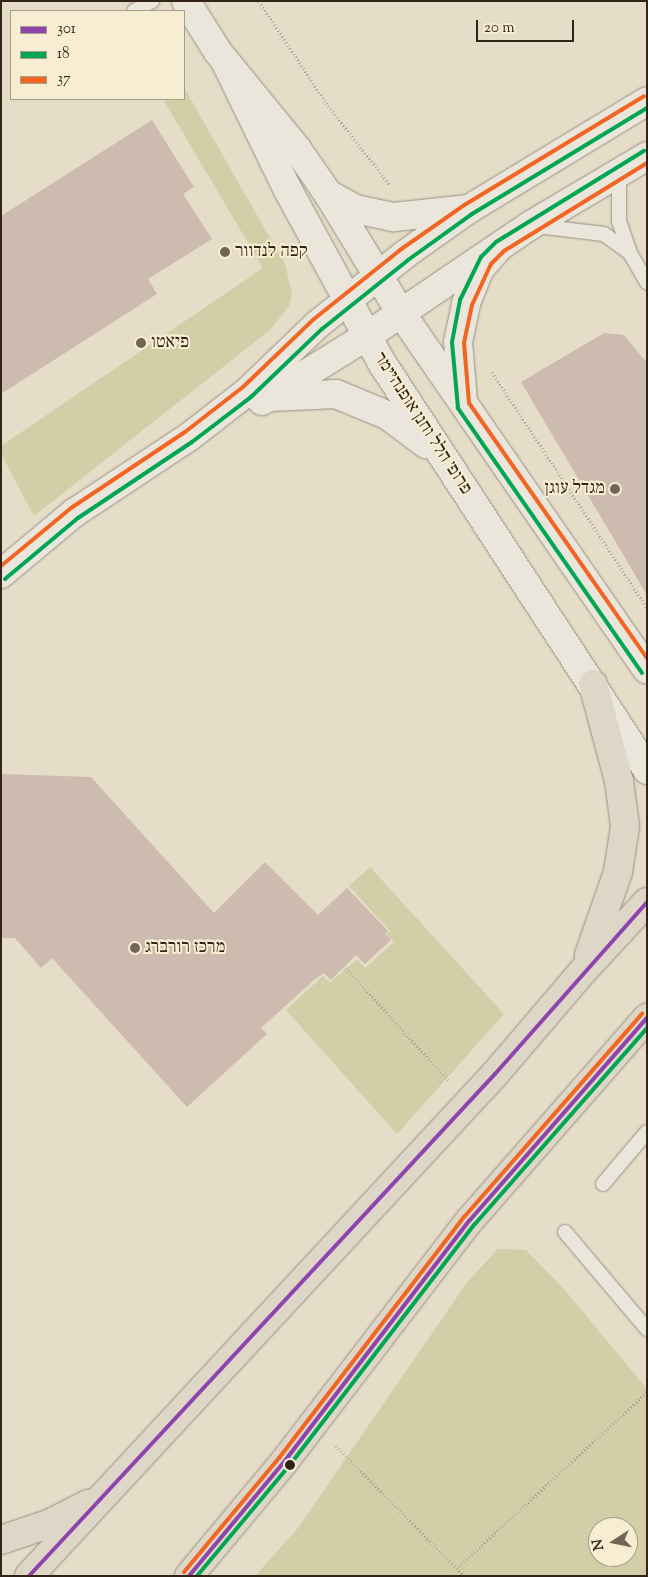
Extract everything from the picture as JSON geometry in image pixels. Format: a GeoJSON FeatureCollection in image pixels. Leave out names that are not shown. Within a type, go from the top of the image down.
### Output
{"type":"FeatureCollection","features":[{"type":"Feature","properties":{"kind":"main road"},"geometry":{"type":"LineString","coordinates":[[582,970],[611,898],[625,826],[619,781],[593,684]]}},
{"type":"Feature","properties":{"kind":"main road"},"geometry":{"type":"LineString","coordinates":[[29,1576],[488,1081],[582,970],[647,902]]}},
{"type":"Feature","properties":{"kind":"main road"},"geometry":{"type":"LineString","coordinates":[[190,1575],[272,1478],[312,1423],[470,1220],[647,1018]]}},
{"type":"Feature","properties":{"kind":"main road"},"geometry":{"type":"LineString","coordinates":[[1,1540],[51,1523],[105,1496]]}},
{"type":"Feature","properties":{"kind":"street","name":"פרופ׳ הלל וחנן אופנהיימר"},"geometry":{"type":"LineString","coordinates":[[186,1],[224,61],[271,158],[367,336],[443,457],[593,684],[647,770]]}},
{"type":"Feature","properties":{"kind":"street","name":"פרופ׳ הלל וחנן אופנהיימר"},"geometry":{"type":"LineString","coordinates":[[224,61],[297,149],[328,194],[401,313],[647,669]]}},
{"type":"Feature","properties":{"kind":"street"},"geometry":{"type":"LineString","coordinates":[[1,574],[74,513],[189,437],[246,392],[318,324],[348,301],[378,274],[468,209],[647,101]]}},
{"type":"Feature","properties":{"kind":"street"},"geometry":{"type":"LineString","coordinates":[[189,437],[271,397],[367,336],[531,225],[647,156]]}},
{"type":"Feature","properties":{"kind":"street"},"geometry":{"type":"LineString","coordinates":[[328,194],[355,209],[394,217],[468,209]]}},
{"type":"Feature","properties":{"kind":"street"},"geometry":{"type":"LineString","coordinates":[[463,405],[458,362],[462,319],[479,270],[500,246]]}},
{"type":"Feature","properties":{"kind":"street"},"geometry":{"type":"LineString","coordinates":[[271,397],[336,394],[387,415],[443,457]]}},
{"type":"Feature","properties":{"kind":"lane"},"geometry":{"type":"LineString","coordinates":[[136,10],[152,1]]}},
{"type":"Feature","properties":{"kind":"lane"},"geometry":{"type":"LineString","coordinates":[[619,173],[616,206],[630,253],[647,282]]}},
{"type":"Feature","properties":{"kind":"lane"},"geometry":{"type":"LineString","coordinates":[[531,225],[604,234],[630,253]]}},
{"type":"Feature","properties":{"kind":"lane"},"geometry":{"type":"LineString","coordinates":[[603,1184],[647,1132]]}},
{"type":"Feature","properties":{"kind":"lane"},"geometry":{"type":"LineString","coordinates":[[565,1232],[647,1329]]}},
{"type":"Feature","properties":{"kind":"path"},"geometry":{"type":"LineString","coordinates":[[259,1],[326,103],[399,197],[394,217]]}},
{"type":"Feature","properties":{"kind":"path"},"geometry":{"type":"LineString","coordinates":[[490,368],[647,608]]}},
{"type":"Feature","properties":{"kind":"path"},"geometry":{"type":"LineString","coordinates":[[346,968],[453,1085]]}},
{"type":"Feature","properties":{"kind":"path"},"geometry":{"type":"LineString","coordinates":[[456,1569],[647,1392]]}},
{"type":"Feature","properties":{"kind":"path"},"geometry":{"type":"LineString","coordinates":[[312,1423],[464,1576]]}},
{"type":"Feature","properties":{"kind":"shaded area"},"geometry":{"type":"Polygon","coordinates":[[[185,89],[285,264],[292,293],[289,306],[270,330],[34,516],[1,454],[1,446],[263,268],[164,101],[185,100],[185,89]]]}},
{"type":"Feature","properties":{"kind":"shaded area"},"geometry":{"type":"Polygon","coordinates":[[[370,867],[504,1014],[397,1134],[286,1010],[323,976],[330,983],[357,959],[365,968],[394,942],[386,934],[390,931],[349,886],[370,867]]]}},
{"type":"Feature","properties":{"kind":"shaded area"},"geometry":{"type":"Polygon","coordinates":[[[498,1249],[526,1250],[564,1289],[647,1389],[647,1576],[255,1576],[298,1528],[468,1281],[498,1249]]]}},
{"type":"Feature","properties":{"kind":"building"},"geometry":{"type":"Polygon","coordinates":[[[152,120],[194,187],[183,194],[212,239],[148,279],[157,294],[1,394],[1,216],[152,120]]]}},
{"type":"Feature","properties":{"kind":"building","name":"מגדל עוגן"},"geometry":{"type":"Polygon","coordinates":[[[604,333],[624,335],[647,363],[647,595],[521,382],[604,333]]]}},
{"type":"Feature","properties":{"kind":"building","name":"מרכז רורברג"},"geometry":{"type":"Polygon","coordinates":[[[1,774],[91,777],[214,913],[265,862],[318,915],[347,888],[388,931],[385,934],[391,940],[365,964],[356,955],[331,980],[324,973],[314,980],[261,1028],[267,1034],[187,1107],[52,958],[41,968],[15,938],[1,938],[1,774]]]}},
{"type":"Feature","properties":{"kind":"transit line","name":"37"},"geometry":{"type":"LineString","coordinates":[[1,566],[71,508],[185,432],[243,387],[314,319],[400,250],[466,204],[644,96]]}},
{"type":"Feature","properties":{"kind":"transit line","name":"18"},"geometry":{"type":"LineString","coordinates":[[5,579],[78,518],[192,442],[251,397],[322,329],[408,260],[472,214],[647,108]]}},
{"type":"Feature","properties":{"kind":"transit line","name":"18"},"geometry":{"type":"LineString","coordinates":[[642,673],[458,408],[452,342],[460,300],[481,257],[496,242],[644,151]]}},
{"type":"Feature","properties":{"kind":"transit line","name":"37"},"geometry":{"type":"LineString","coordinates":[[647,163],[504,251],[491,264],[472,305],[464,343],[469,403],[647,658]]}},
{"type":"Feature","properties":{"kind":"transit line","name":"301"},"geometry":{"type":"LineString","coordinates":[[29,1576],[495,1074],[647,902]]}},
{"type":"Feature","properties":{"kind":"transit line","name":"37"},"geometry":{"type":"LineString","coordinates":[[184,1572],[279,1458],[465,1216],[642,1014]]}},
{"type":"Feature","properties":{"kind":"transit line","name":"301"},"geometry":{"type":"LineString","coordinates":[[189,1576],[284,1462],[470,1220],[647,1018]]}},
{"type":"Feature","properties":{"kind":"transit line","name":"18"},"geometry":{"type":"LineString","coordinates":[[197,1576],[289,1466],[475,1224],[647,1028]]}},
{"type":"Feature","properties":{"kind":"place","name":"קפה לנדוור"},"geometry":{"type":"Point","coordinates":[225,252]}},
{"type":"Feature","properties":{"kind":"place","name":"פיאטו"},"geometry":{"type":"Point","coordinates":[141,343]}},
{"type":"Feature","properties":{"kind":"place","name":"מגדל עוגן"},"geometry":{"type":"Point","coordinates":[615,489]}},
{"type":"Feature","properties":{"kind":"place","name":"מרכז רורברג"},"geometry":{"type":"Point","coordinates":[135,948]}}]}
